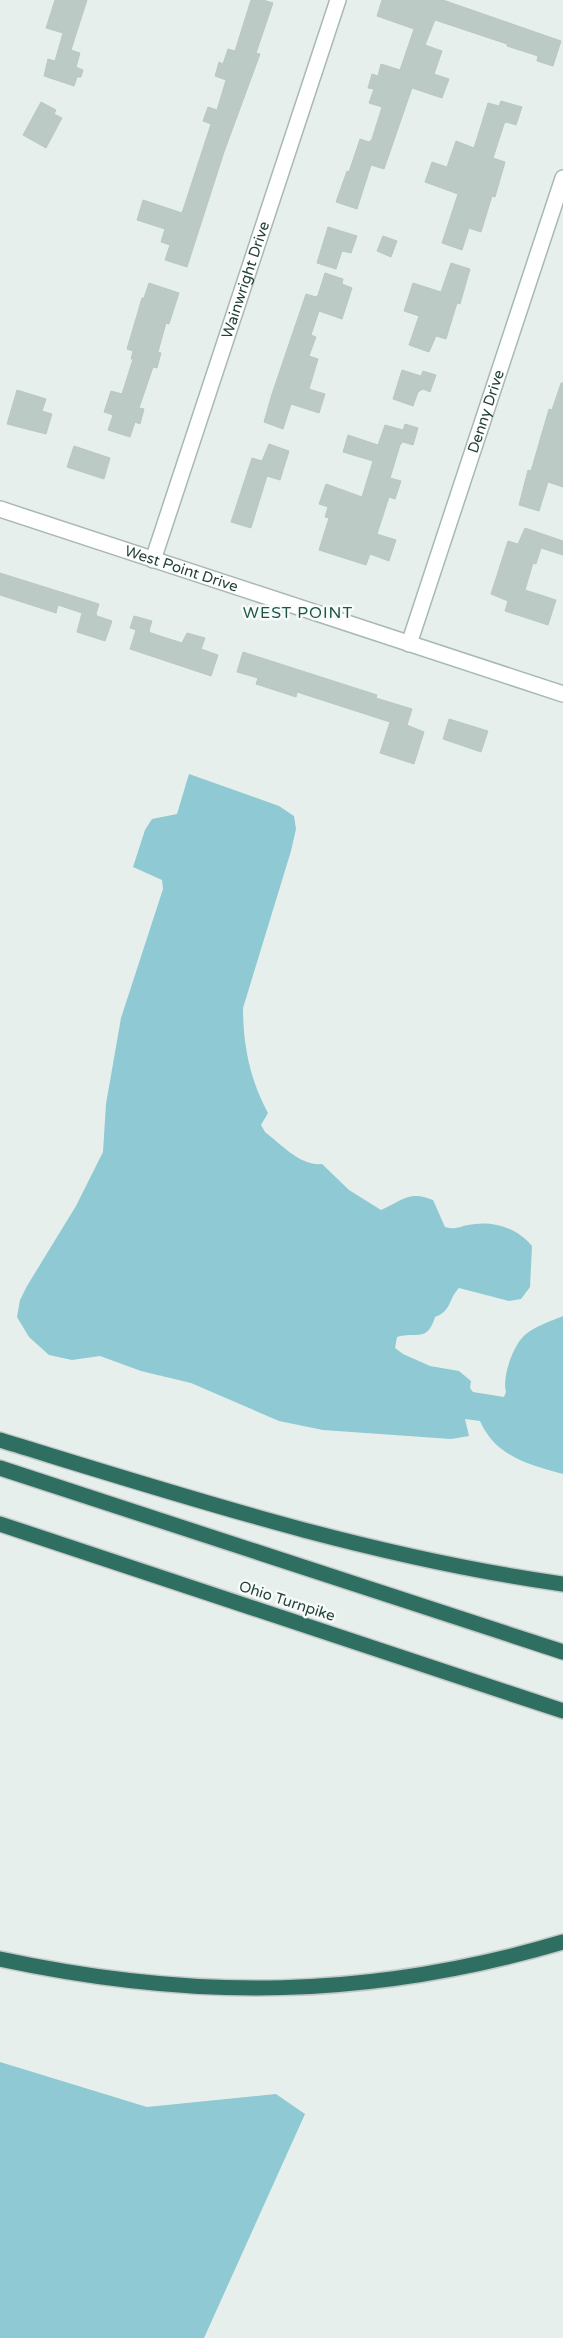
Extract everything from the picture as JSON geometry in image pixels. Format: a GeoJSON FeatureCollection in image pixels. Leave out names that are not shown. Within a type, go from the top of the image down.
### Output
{"type":"FeatureCollection","features":[{"type":"Feature","properties":{"kind":"highway"},"geometry":{"type":"LineString","coordinates":[[0,1440],[266,1521],[333,1539],[455,1566],[563,1584]]}},
{"type":"Feature","properties":{"kind":"highway"},"geometry":{"type":"LineString","coordinates":[[0,1468],[563,1652]]}},
{"type":"Feature","properties":{"kind":"highway","name":"Ohio Turnpike"},"geometry":{"type":"LineString","coordinates":[[0,1524],[563,1711]]}},
{"type":"Feature","properties":{"kind":"highway"},"geometry":{"type":"LineString","coordinates":[[0,1959],[73,1974],[127,1982],[204,1988],[288,1988],[342,1985],[420,1976],[505,1958],[563,1942]]}},
{"type":"Feature","properties":{"kind":"street","name":"Wainwright Drive"},"geometry":{"type":"LineString","coordinates":[[153,560],[338,0]]}},
{"type":"Feature","properties":{"kind":"street","name":"Denny Drive"},"geometry":{"type":"LineString","coordinates":[[409,644],[563,178]]}},
{"type":"Feature","properties":{"kind":"street","name":"West Point Drive"},"geometry":{"type":"LineString","coordinates":[[0,509],[563,694]]}},
{"type":"Feature","properties":{"kind":"water"},"geometry":{"type":"Polygon","coordinates":[[[189,774],[279,806],[294,816],[296,829],[291,851],[243,1008],[244,1035],[252,1075],[268,1113],[261,1125],[265,1132],[292,1154],[306,1162],[322,1164],[349,1190],[381,1210],[412,1196],[425,1197],[433,1200],[445,1227],[454,1228],[477,1224],[495,1224],[503,1226],[526,1239],[532,1246],[530,1287],[521,1299],[509,1301],[459,1288],[447,1308],[435,1317],[432,1325],[425,1333],[397,1337],[395,1348],[403,1354],[430,1366],[459,1371],[471,1381],[470,1388],[473,1392],[504,1397],[506,1392],[505,1379],[511,1356],[518,1343],[530,1331],[563,1316],[563,1474],[526,1463],[504,1451],[486,1433],[480,1421],[465,1419],[469,1436],[451,1439],[323,1430],[279,1421],[191,1383],[141,1371],[100,1356],[72,1360],[49,1355],[29,1337],[17,1317],[20,1300],[27,1286],[76,1206],[103,1152],[106,1104],[121,1018],[163,889],[162,880],[133,867],[145,830],[152,819],[177,814],[189,774]]]}},
{"type":"Feature","properties":{"kind":"water"},"geometry":{"type":"Polygon","coordinates":[[[0,2062],[147,2107],[276,2094],[305,2114],[204,2338],[0,2338],[0,2062]]]}},
{"type":"Feature","properties":{"kind":"building"},"geometry":{"type":"Polygon","coordinates":[[[55,0],[87,0],[71,50],[80,53],[76,67],[83,70],[81,77],[77,77],[74,86],[44,76],[48,59],[55,61],[63,33],[46,28],[55,0]]]}},
{"type":"Feature","properties":{"kind":"building"},"geometry":{"type":"Polygon","coordinates":[[[251,0],[263,0],[273,3],[256,53],[260,54],[224,152],[187,267],[165,260],[170,245],[161,242],[165,229],[137,220],[143,200],[182,213],[211,124],[203,121],[208,107],[217,110],[226,80],[215,76],[219,62],[223,64],[228,49],[235,51],[251,0]]]}},
{"type":"Feature","properties":{"kind":"building"},"geometry":{"type":"Polygon","coordinates":[[[382,0],[443,0],[561,41],[553,66],[537,61],[538,56],[435,20],[425,45],[442,51],[434,74],[449,79],[442,98],[412,88],[384,169],[371,165],[357,209],[336,202],[360,139],[369,142],[372,139],[382,107],[369,103],[374,89],[368,88],[372,74],[378,76],[381,64],[400,70],[414,29],[377,16],[382,0]]]}},
{"type":"Feature","properties":{"kind":"building"},"geometry":{"type":"Polygon","coordinates":[[[501,101],[522,107],[516,125],[506,122],[504,124],[493,158],[505,162],[495,197],[492,196],[481,232],[469,228],[462,250],[442,243],[458,194],[425,182],[432,162],[447,167],[456,141],[474,148],[488,103],[499,106],[501,101]]]}},
{"type":"Feature","properties":{"kind":"building"},"geometry":{"type":"Polygon","coordinates":[[[41,102],[56,110],[54,114],[62,118],[46,148],[23,135],[41,102]]]}},
{"type":"Feature","properties":{"kind":"building"},"geometry":{"type":"Polygon","coordinates":[[[328,227],[357,236],[351,253],[342,251],[336,269],[317,263],[328,227]]]}},
{"type":"Feature","properties":{"kind":"building"},"geometry":{"type":"Polygon","coordinates":[[[383,236],[397,241],[391,257],[377,251],[383,236]]]}},
{"type":"Feature","properties":{"kind":"building"},"geometry":{"type":"Polygon","coordinates":[[[451,263],[470,269],[460,304],[457,303],[446,339],[436,336],[429,352],[409,345],[419,316],[404,311],[413,283],[441,292],[451,263]]]}},
{"type":"Feature","properties":{"kind":"building"},"geometry":{"type":"Polygon","coordinates":[[[325,273],[343,279],[342,284],[352,288],[342,319],[319,311],[311,335],[316,337],[309,356],[318,359],[309,389],[325,394],[319,413],[291,404],[283,429],[264,422],[306,294],[316,297],[318,295],[325,273]]]}},
{"type":"Feature","properties":{"kind":"building"},"geometry":{"type":"Polygon","coordinates":[[[149,283],[179,293],[169,324],[166,323],[158,352],[161,353],[157,368],[153,367],[139,408],[144,409],[140,424],[135,422],[130,437],[108,430],[113,415],[104,412],[111,391],[122,394],[133,359],[131,359],[133,351],[127,349],[142,298],[144,298],[149,283]]]}},
{"type":"Feature","properties":{"kind":"building"},"geometry":{"type":"Polygon","coordinates":[[[402,370],[421,376],[423,371],[436,375],[430,392],[423,389],[418,392],[413,406],[393,399],[402,370]]]}},
{"type":"Feature","properties":{"kind":"building"},"geometry":{"type":"Polygon","coordinates":[[[561,383],[563,383],[563,487],[548,482],[539,511],[519,505],[528,470],[531,471],[549,409],[552,410],[561,383]]]}},
{"type":"Feature","properties":{"kind":"building"},"geometry":{"type":"Polygon","coordinates":[[[17,390],[46,399],[42,411],[52,414],[46,434],[7,424],[17,390]]]}},
{"type":"Feature","properties":{"kind":"building"},"geometry":{"type":"Polygon","coordinates":[[[405,424],[418,428],[413,445],[403,442],[400,445],[390,478],[401,481],[395,499],[389,497],[377,534],[396,540],[389,561],[370,554],[366,565],[319,550],[329,518],[325,517],[328,507],[319,504],[326,484],[362,497],[373,461],[343,452],[348,435],[378,445],[385,425],[403,430],[405,424]]]}},
{"type":"Feature","properties":{"kind":"building"},"geometry":{"type":"Polygon","coordinates":[[[269,444],[289,451],[280,480],[267,476],[251,528],[231,522],[252,458],[262,461],[269,444]]]}},
{"type":"Feature","properties":{"kind":"building"},"geometry":{"type":"Polygon","coordinates":[[[74,446],[110,458],[104,479],[67,467],[74,446]]]}},
{"type":"Feature","properties":{"kind":"building"},"geometry":{"type":"Polygon","coordinates":[[[525,528],[563,541],[563,555],[541,548],[536,564],[533,563],[525,590],[556,600],[548,625],[505,611],[508,601],[491,594],[508,541],[518,544],[525,528]]]}},
{"type":"Feature","properties":{"kind":"building"},"geometry":{"type":"Polygon","coordinates":[[[0,573],[99,604],[97,616],[112,621],[105,641],[77,632],[82,613],[58,605],[56,613],[0,595],[0,573]]]}},
{"type":"Feature","properties":{"kind":"building"},"geometry":{"type":"Polygon","coordinates":[[[134,616],[152,621],[149,631],[151,633],[182,643],[187,633],[205,638],[201,649],[218,655],[211,676],[130,649],[136,630],[130,628],[134,616]]]}},
{"type":"Feature","properties":{"kind":"building"},"geometry":{"type":"Polygon","coordinates":[[[243,652],[377,695],[376,698],[412,709],[407,725],[424,732],[414,764],[380,753],[390,722],[297,692],[296,697],[256,684],[258,678],[237,672],[243,652]]]}},
{"type":"Feature","properties":{"kind":"building"},"geometry":{"type":"Polygon","coordinates":[[[449,719],[488,731],[481,752],[443,739],[449,719]]]}},
{"type":"Feature","properties":{"kind":"district","name":"WEST POINT"},"geometry":{"type":"Point","coordinates":[298,612]}}]}
